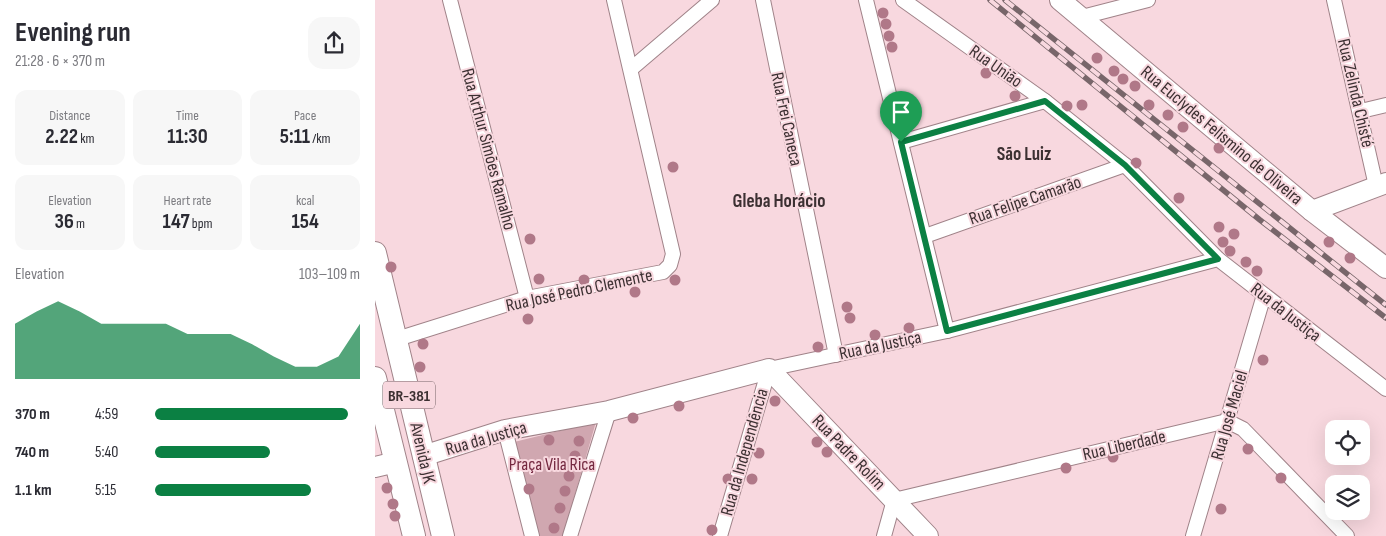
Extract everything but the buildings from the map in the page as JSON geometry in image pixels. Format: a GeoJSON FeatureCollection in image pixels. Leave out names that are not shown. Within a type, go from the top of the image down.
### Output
{"type":"FeatureCollection","features":[{"type":"Feature","properties":{"kind":"main road","name":"Avenida JK"},"geometry":{"type":"LineString","coordinates":[[375,253],[443,536]]}},
{"type":"Feature","properties":{"kind":"main road","name":"Avenida JK"},"geometry":{"type":"LineString","coordinates":[[375,378],[385,464],[413,536]]}},
{"type":"Feature","properties":{"kind":"street","name":"Rua Arthur Simões Ramalho"},"geometry":{"type":"LineString","coordinates":[[450,0],[527,298]]}},
{"type":"Feature","properties":{"kind":"street","name":"Rua José Pedro Clemente"},"geometry":{"type":"LineString","coordinates":[[397,339],[527,298],[663,272],[670,265],[673,254],[614,0]]}},
{"type":"Feature","properties":{"kind":"street"},"geometry":{"type":"LineString","coordinates":[[631,69],[712,0]]}},
{"type":"Feature","properties":{"kind":"street","name":"Rua Frei Caneca"},"geometry":{"type":"LineString","coordinates":[[763,0],[836,355]]}},
{"type":"Feature","properties":{"kind":"street"},"geometry":{"type":"LineString","coordinates":[[866,0],[947,331]]}},
{"type":"Feature","properties":{"kind":"street","name":"Rua União"},"geometry":{"type":"LineString","coordinates":[[903,0],[1045,101],[1125,165],[1218,259]]}},
{"type":"Feature","properties":{"kind":"street","name":"Rua Euclydes Felismino de Oliveira"},"geometry":{"type":"LineString","coordinates":[[1060,0],[1312,211],[1386,268]]}},
{"type":"Feature","properties":{"kind":"street"},"geometry":{"type":"LineString","coordinates":[[1082,17],[1148,0]]}},
{"type":"Feature","properties":{"kind":"street","name":"Rua Zelinda Chisté"},"geometry":{"type":"LineString","coordinates":[[1334,0],[1381,184]]}},
{"type":"Feature","properties":{"kind":"street"},"geometry":{"type":"LineString","coordinates":[[901,142],[1045,101]]}},
{"type":"Feature","properties":{"kind":"street"},"geometry":{"type":"LineString","coordinates":[[1361,111],[1386,105]]}},
{"type":"Feature","properties":{"kind":"street","name":"Rua Felipe Camarão"},"geometry":{"type":"LineString","coordinates":[[925,236],[1125,165]]}},
{"type":"Feature","properties":{"kind":"street"},"geometry":{"type":"LineString","coordinates":[[1312,211],[1381,184]]}},
{"type":"Feature","properties":{"kind":"street","name":"Rua da Justiça"},"geometry":{"type":"LineString","coordinates":[[423,456],[505,430],[609,410],[769,369],[947,331],[1218,259],[1386,389]]}},
{"type":"Feature","properties":{"kind":"street","name":"Rua José Maciel"},"geometry":{"type":"LineString","coordinates":[[1193,536],[1264,295]]}},
{"type":"Feature","properties":{"kind":"street","name":"Rua Padre Rolim"},"geometry":{"type":"LineString","coordinates":[[769,369],[928,536]]}},
{"type":"Feature","properties":{"kind":"street","name":"Rua da Independência"},"geometry":{"type":"LineString","coordinates":[[720,536],[769,369]]}},
{"type":"Feature","properties":{"kind":"street"},"geometry":{"type":"LineString","coordinates":[[570,536],[609,410]]}},
{"type":"Feature","properties":{"kind":"street"},"geometry":{"type":"LineString","coordinates":[[1227,421],[1243,429],[1347,536]]}},
{"type":"Feature","properties":{"kind":"street","name":"Rua Liberdade"},"geometry":{"type":"LineString","coordinates":[[894,500],[1227,421]]}},
{"type":"Feature","properties":{"kind":"street"},"geometry":{"type":"LineString","coordinates":[[505,430],[532,536]]}},
{"type":"Feature","properties":{"kind":"street"},"geometry":{"type":"LineString","coordinates":[[884,536],[894,500]]}},
{"type":"Feature","properties":{"kind":"green space","name":"Praça Vila Rica"},"geometry":{"type":"Polygon","coordinates":[[[596,422],[563,536],[537,536],[514,442],[596,422]]]}},
{"type":"Feature","properties":{"kind":"railway"},"geometry":{"type":"LineString","coordinates":[[990,0],[1260,220],[1386,318]]}},
{"type":"Feature","properties":{"kind":"railway"},"geometry":{"type":"LineString","coordinates":[[1005,0],[1386,305]]}},
{"type":"Feature","properties":{"kind":"district","name":"São Luiz"},"geometry":{"type":"Point","coordinates":[1024,153]}},
{"type":"Feature","properties":{"kind":"district","name":"Gleba Horácio"},"geometry":{"type":"Point","coordinates":[779,200]}},
{"type":"Feature","properties":{"kind":"route"},"geometry":{"type":"LineString","coordinates":[[1045,101],[1125,165],[1218,259],[947,331],[901,142],[1045,101]]}}]}
